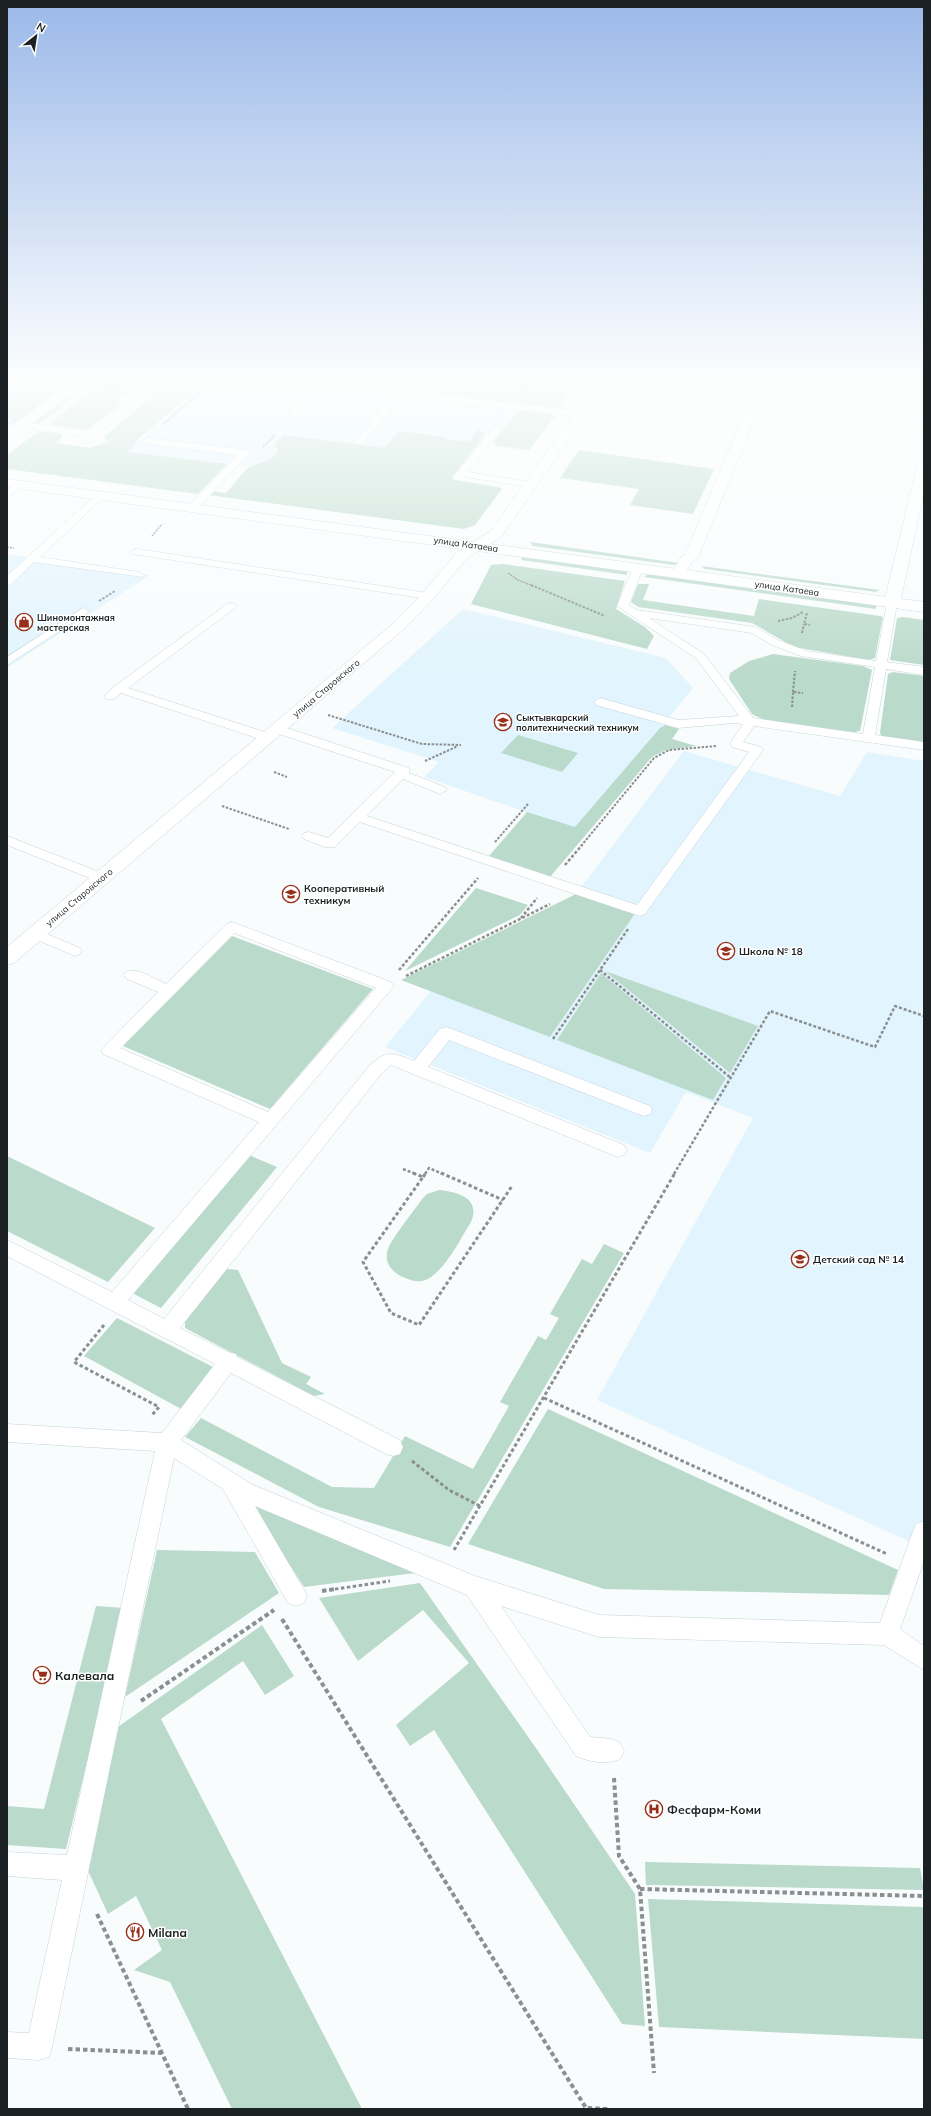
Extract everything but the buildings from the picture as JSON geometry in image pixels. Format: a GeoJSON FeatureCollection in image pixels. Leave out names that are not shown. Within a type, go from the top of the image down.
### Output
{"type":"FeatureCollection","features":[{"type":"Feature","properties":{"kind":"street","name":"улица Старовского"},"geometry":{"type":"LineString","coordinates":[[7,958],[400,625],[428,596],[462,555],[496,534],[534,480]]}},
{"type":"Feature","properties":{"kind":"street"},"geometry":{"type":"LineString","coordinates":[[679,573],[685,561],[691,557],[723,480]]}},
{"type":"Feature","properties":{"kind":"street"},"geometry":{"type":"LineString","coordinates":[[892,602],[920,480]]}},
{"type":"Feature","properties":{"kind":"street","name":"улица Катаева"},"geometry":{"type":"LineString","coordinates":[[14,483],[924,607]]}},
{"type":"Feature","properties":{"kind":"lane"},"geometry":{"type":"LineString","coordinates":[[193,507],[219,480]]}},
{"type":"Feature","properties":{"kind":"lane"},"geometry":{"type":"LineString","coordinates":[[496,480],[530,485]]}},
{"type":"Feature","properties":{"kind":"lane"},"geometry":{"type":"LineString","coordinates":[[7,495],[14,483]]}},
{"type":"Feature","properties":{"kind":"lane"},"geometry":{"type":"LineString","coordinates":[[7,582],[101,495]]}},
{"type":"Feature","properties":{"kind":"lane"},"geometry":{"type":"LineString","coordinates":[[136,552],[428,596]]}},
{"type":"Feature","properties":{"kind":"lane"},"geometry":{"type":"LineString","coordinates":[[32,559],[139,575]]}},
{"type":"Feature","properties":{"kind":"lane"},"geometry":{"type":"LineString","coordinates":[[638,568],[623,606],[700,656],[750,722]]}},
{"type":"Feature","properties":{"kind":"lane"},"geometry":{"type":"LineString","coordinates":[[868,738],[892,602]]}},
{"type":"Feature","properties":{"kind":"lane"},"geometry":{"type":"LineString","coordinates":[[230,606],[114,693],[272,733],[402,772],[440,790]]}},
{"type":"Feature","properties":{"kind":"lane"},"geometry":{"type":"LineString","coordinates":[[7,662],[84,611]]}},
{"type":"Feature","properties":{"kind":"lane"},"geometry":{"type":"LineString","coordinates":[[633,612],[755,630],[774,642],[795,651],[924,671]]}},
{"type":"Feature","properties":{"kind":"lane"},"geometry":{"type":"LineString","coordinates":[[600,702],[678,724],[734,719],[924,746]]}},
{"type":"Feature","properties":{"kind":"lane"},"geometry":{"type":"LineString","coordinates":[[358,817],[640,911],[757,750],[736,744],[750,722]]}},
{"type":"Feature","properties":{"kind":"lane"},"geometry":{"type":"LineString","coordinates":[[309,836],[330,844],[402,772]]}},
{"type":"Feature","properties":{"kind":"lane"},"geometry":{"type":"LineString","coordinates":[[7,840],[102,878]]}},
{"type":"Feature","properties":{"kind":"lane"},"geometry":{"type":"LineString","coordinates":[[112,1311],[270,1120],[386,986],[232,927],[109,1050],[270,1120]]}},
{"type":"Feature","properties":{"kind":"lane"},"geometry":{"type":"LineString","coordinates":[[35,934],[75,951]]}},
{"type":"Feature","properties":{"kind":"lane"},"geometry":{"type":"LineString","coordinates":[[132,975],[169,991]]}},
{"type":"Feature","properties":{"kind":"lane"},"geometry":{"type":"LineString","coordinates":[[417,1069],[446,1033],[644,1110]]}},
{"type":"Feature","properties":{"kind":"lane"},"geometry":{"type":"LineString","coordinates":[[168,1329],[380,1065],[386,1060],[393,1059],[618,1150]]}},
{"type":"Feature","properties":{"kind":"lane"},"geometry":{"type":"LineString","coordinates":[[7,1247],[112,1311],[168,1329],[393,1447]]}},
{"type":"Feature","properties":{"kind":"lane"},"geometry":{"type":"LineString","coordinates":[[7,2045],[39,2047],[166,1442],[229,1360]]}},
{"type":"Feature","properties":{"kind":"lane"},"geometry":{"type":"LineString","coordinates":[[7,1433],[166,1442],[246,1492],[475,1587],[599,1626],[887,1634],[924,1659]]}},
{"type":"Feature","properties":{"kind":"lane"},"geometry":{"type":"LineString","coordinates":[[230,1482],[296,1595]]}},
{"type":"Feature","properties":{"kind":"lane"},"geometry":{"type":"LineString","coordinates":[[887,1634],[924,1531]]}},
{"type":"Feature","properties":{"kind":"lane"},"geometry":{"type":"LineString","coordinates":[[475,1587],[584,1748],[612,1751]]}},
{"type":"Feature","properties":{"kind":"lane"},"geometry":{"type":"LineString","coordinates":[[7,1864],[76,1868]]}},
{"type":"Feature","properties":{"kind":"path"},"geometry":{"type":"LineString","coordinates":[[503,568],[518,580],[612,619]]}},
{"type":"Feature","properties":{"kind":"path"},"geometry":{"type":"LineString","coordinates":[[84,611],[139,575]]}},
{"type":"Feature","properties":{"kind":"path"},"geometry":{"type":"LineString","coordinates":[[808,609],[804,624],[810,625]]}},
{"type":"Feature","properties":{"kind":"path"},"geometry":{"type":"LineString","coordinates":[[322,713],[422,744],[461,745],[402,772]]}},
{"type":"Feature","properties":{"kind":"path"},"geometry":{"type":"LineString","coordinates":[[552,881],[654,758],[669,750],[736,744]]}},
{"type":"Feature","properties":{"kind":"path"},"geometry":{"type":"LineString","coordinates":[[274,772],[287,777]]}},
{"type":"Feature","properties":{"kind":"path"},"geometry":{"type":"LineString","coordinates":[[216,803],[309,836]]}},
{"type":"Feature","properties":{"kind":"path"},"geometry":{"type":"LineString","coordinates":[[386,986],[487,860],[528,804]]}},
{"type":"Feature","properties":{"kind":"path"},"geometry":{"type":"LineString","coordinates":[[386,986],[579,890]]}},
{"type":"Feature","properties":{"kind":"path"},"geometry":{"type":"LineString","coordinates":[[553,1039],[640,911]]}},
{"type":"Feature","properties":{"kind":"path"},"geometry":{"type":"LineString","coordinates":[[600,970],[730,1078]]}},
{"type":"Feature","properties":{"kind":"path"},"geometry":{"type":"LineString","coordinates":[[460,1555],[453,1552],[770,1011],[875,1047],[895,1006],[924,1016]]}},
{"type":"Feature","properties":{"kind":"path"},"geometry":{"type":"LineString","coordinates":[[503,1200],[429,1168],[363,1262],[391,1313],[419,1325],[503,1200],[512,1186]]}},
{"type":"Feature","properties":{"kind":"path"},"geometry":{"type":"LineString","coordinates":[[403,1169],[423,1176]]}},
{"type":"Feature","properties":{"kind":"path"},"geometry":{"type":"LineString","coordinates":[[112,1311],[74,1362],[159,1406],[133,1440]]}},
{"type":"Feature","properties":{"kind":"path"},"geometry":{"type":"LineString","coordinates":[[544,1398],[911,1566]]}},
{"type":"Feature","properties":{"kind":"path"},"geometry":{"type":"LineString","coordinates":[[393,1447],[449,1490],[480,1506]]}},
{"type":"Feature","properties":{"kind":"path"},"geometry":{"type":"LineString","coordinates":[[106,1726],[296,1595],[394,1581]]}},
{"type":"Feature","properties":{"kind":"path"},"geometry":{"type":"LineString","coordinates":[[275,1609],[586,2108],[610,2109]]}},
{"type":"Feature","properties":{"kind":"path"},"geometry":{"type":"LineString","coordinates":[[612,1751],[619,1856],[640,1889],[654,2072]]}},
{"type":"Feature","properties":{"kind":"path"},"geometry":{"type":"LineString","coordinates":[[640,1889],[924,1896]]}},
{"type":"Feature","properties":{"kind":"path"},"geometry":{"type":"LineString","coordinates":[[96,1911],[188,2109]]}},
{"type":"Feature","properties":{"kind":"path"},"geometry":{"type":"LineString","coordinates":[[39,2047],[162,2053]]}},
{"type":"Feature","properties":{"kind":"shaded area"},"geometry":{"type":"Polygon","coordinates":[[[7,554],[150,575],[7,668],[7,554]]]}},
{"type":"Feature","properties":{"kind":"shaded area","name":"Сыктывкарский политехнический техникум"},"geometry":{"type":"Polygon","coordinates":[[[463,609],[666,658],[693,688],[578,830],[424,777],[439,762],[332,728],[463,609]]]}},
{"type":"Feature","properties":{"kind":"shaded area"},"geometry":{"type":"Polygon","coordinates":[[[684,751],[840,796],[867,752],[924,761],[924,1548],[597,1400],[753,1118],[686,1092],[650,1153],[385,1047],[432,990],[482,1009],[579,890],[684,751]]]}},
{"type":"Feature","properties":{"kind":"green space"},"geometry":{"type":"Polygon","coordinates":[[[89,480],[212,480],[198,494],[89,480]]]}},
{"type":"Feature","properties":{"kind":"green space"},"geometry":{"type":"Polygon","coordinates":[[[237,480],[455,480],[502,489],[475,525],[464,529],[208,495],[211,491],[226,493],[237,480]]]}},
{"type":"Feature","properties":{"kind":"green space"},"geometry":{"type":"Polygon","coordinates":[[[573,480],[709,480],[693,514],[630,505],[639,489],[573,480]]]}},
{"type":"Feature","properties":{"kind":"green space"},"geometry":{"type":"Polygon","coordinates":[[[530,542],[679,563],[674,565],[533,546],[530,542]]]}},
{"type":"Feature","properties":{"kind":"green space"},"geometry":{"type":"Polygon","coordinates":[[[523,556],[626,570],[627,575],[521,560],[523,556]]]}},
{"type":"Feature","properties":{"kind":"green space"},"geometry":{"type":"Polygon","coordinates":[[[502,564],[625,581],[616,609],[645,627],[654,636],[647,649],[471,604],[491,565],[502,564]]]}},
{"type":"Feature","properties":{"kind":"green space"},"geometry":{"type":"Polygon","coordinates":[[[701,566],[880,590],[876,592],[705,569],[701,566]]]}},
{"type":"Feature","properties":{"kind":"green space"},"geometry":{"type":"Polygon","coordinates":[[[648,574],[875,605],[876,609],[644,577],[648,574]]]}},
{"type":"Feature","properties":{"kind":"green space"},"geometry":{"type":"Polygon","coordinates":[[[638,584],[649,584],[643,600],[754,616],[759,599],[880,616],[883,617],[875,658],[869,660],[794,647],[752,623],[638,607],[631,602],[638,584]]]}},
{"type":"Feature","properties":{"kind":"green space"},"geometry":{"type":"Polygon","coordinates":[[[903,617],[924,620],[924,665],[890,660],[897,618],[903,617]]]}},
{"type":"Feature","properties":{"kind":"green space"},"geometry":{"type":"Polygon","coordinates":[[[773,654],[863,666],[872,670],[860,731],[854,732],[764,720],[752,714],[729,679],[730,673],[749,661],[773,654]]]}},
{"type":"Feature","properties":{"kind":"green space"},"geometry":{"type":"Polygon","coordinates":[[[893,672],[924,676],[924,742],[882,736],[880,733],[888,674],[893,672]]]}},
{"type":"Feature","properties":{"kind":"green space"},"geometry":{"type":"Polygon","coordinates":[[[665,725],[679,729],[672,739],[696,746],[666,750],[652,757],[550,877],[489,856],[527,812],[575,827],[660,728],[665,725]]]}},
{"type":"Feature","properties":{"kind":"green space"},"geometry":{"type":"Polygon","coordinates":[[[518,735],[578,753],[562,772],[501,753],[518,735]]]}},
{"type":"Feature","properties":{"kind":"green space"},"geometry":{"type":"Polygon","coordinates":[[[476,888],[528,905],[520,915],[405,971],[476,888]]]}},
{"type":"Feature","properties":{"kind":"green space"},"geometry":{"type":"Polygon","coordinates":[[[580,892],[636,912],[550,1037],[401,980],[580,892]]]}},
{"type":"Feature","properties":{"kind":"green space"},"geometry":{"type":"Polygon","coordinates":[[[232,936],[373,989],[270,1109],[123,1046],[232,936]]]}},
{"type":"Feature","properties":{"kind":"green space"},"geometry":{"type":"Polygon","coordinates":[[[605,971],[758,1026],[730,1073],[605,971]]]}},
{"type":"Feature","properties":{"kind":"green space"},"geometry":{"type":"Polygon","coordinates":[[[601,973],[726,1078],[713,1100],[557,1040],[601,973]]]}},
{"type":"Feature","properties":{"kind":"green space"},"geometry":{"type":"Polygon","coordinates":[[[249,1155],[277,1167],[161,1308],[132,1293],[249,1155]]]}},
{"type":"Feature","properties":{"kind":"green space"},"geometry":{"type":"Polygon","coordinates":[[[7,1156],[155,1228],[108,1282],[7,1231],[7,1156]]]}},
{"type":"Feature","properties":{"kind":"green space"},"geometry":{"type":"Polygon","coordinates":[[[439,1190],[453,1192],[466,1198],[470,1202],[473,1207],[471,1222],[443,1266],[431,1277],[425,1280],[416,1281],[401,1276],[389,1266],[387,1253],[392,1241],[422,1199],[427,1194],[439,1190]]]}},
{"type":"Feature","properties":{"kind":"green space"},"geometry":{"type":"Polygon","coordinates":[[[604,1244],[624,1253],[450,1547],[319,1507],[185,1437],[201,1418],[332,1487],[374,1488],[405,1436],[473,1469],[509,1406],[500,1402],[538,1336],[546,1340],[559,1318],[550,1314],[582,1259],[592,1264],[604,1244]]]}},
{"type":"Feature","properties":{"kind":"green space"},"geometry":{"type":"Polygon","coordinates":[[[223,1270],[238,1270],[282,1363],[311,1377],[306,1384],[325,1394],[314,1396],[185,1328],[185,1318],[223,1270]]]}},
{"type":"Feature","properties":{"kind":"green space"},"geometry":{"type":"Polygon","coordinates":[[[117,1318],[215,1368],[183,1410],[84,1356],[117,1318]]]}},
{"type":"Feature","properties":{"kind":"green space"},"geometry":{"type":"Polygon","coordinates":[[[548,1409],[898,1570],[889,1595],[604,1589],[468,1544],[548,1409]]]}},
{"type":"Feature","properties":{"kind":"green space"},"geometry":{"type":"Polygon","coordinates":[[[249,1502],[415,1573],[304,1587],[249,1502]]]}},
{"type":"Feature","properties":{"kind":"green space"},"geometry":{"type":"Polygon","coordinates":[[[157,1550],[255,1552],[279,1593],[125,1697],[157,1550]]]}},
{"type":"Feature","properties":{"kind":"green space"},"geometry":{"type":"Polygon","coordinates":[[[420,1583],[538,1751],[635,1894],[645,2026],[622,2024],[434,1730],[410,1746],[396,1725],[469,1663],[423,1610],[358,1661],[319,1598],[420,1583]]]}},
{"type":"Feature","properties":{"kind":"green space"},"geometry":{"type":"Polygon","coordinates":[[[96,1606],[124,1608],[66,1849],[7,1845],[7,1806],[44,1809],[96,1606]]]}},
{"type":"Feature","properties":{"kind":"green space"},"geometry":{"type":"Polygon","coordinates":[[[262,1625],[294,1676],[265,1695],[243,1661],[161,1719],[362,2109],[232,2109],[170,1982],[134,1970],[162,1950],[136,1896],[108,1914],[85,1864],[115,1729],[262,1625]]]}},
{"type":"Feature","properties":{"kind":"green space"},"geometry":{"type":"Polygon","coordinates":[[[645,1862],[920,1868],[924,1890],[646,1885],[645,1862]]]}},
{"type":"Feature","properties":{"kind":"green space"},"geometry":{"type":"Polygon","coordinates":[[[648,1899],[924,1907],[924,2039],[659,2027],[648,1899]]]}},
{"type":"Feature","properties":{"kind":"place","name":"Шиномонтажная мастерская"},"geometry":{"type":"Point","coordinates":[24,622]}},
{"type":"Feature","properties":{"kind":"place","name":"Сыктывкарский политехнический техникум"},"geometry":{"type":"Point","coordinates":[503,722]}},
{"type":"Feature","properties":{"kind":"place","name":"Кооперативный техникум"},"geometry":{"type":"Point","coordinates":[291,894]}},
{"type":"Feature","properties":{"kind":"place","name":"Школа № 18"},"geometry":{"type":"Point","coordinates":[726,951]}},
{"type":"Feature","properties":{"kind":"place","name":"Детский сад № 14"},"geometry":{"type":"Point","coordinates":[800,1259]}},
{"type":"Feature","properties":{"kind":"place","name":"Калевала"},"geometry":{"type":"Point","coordinates":[42,1675]}},
{"type":"Feature","properties":{"kind":"place","name":"Фесфарм-Коми"},"geometry":{"type":"Point","coordinates":[654,1809]}},
{"type":"Feature","properties":{"kind":"place","name":"Milana"},"geometry":{"type":"Point","coordinates":[135,1932]}}]}
